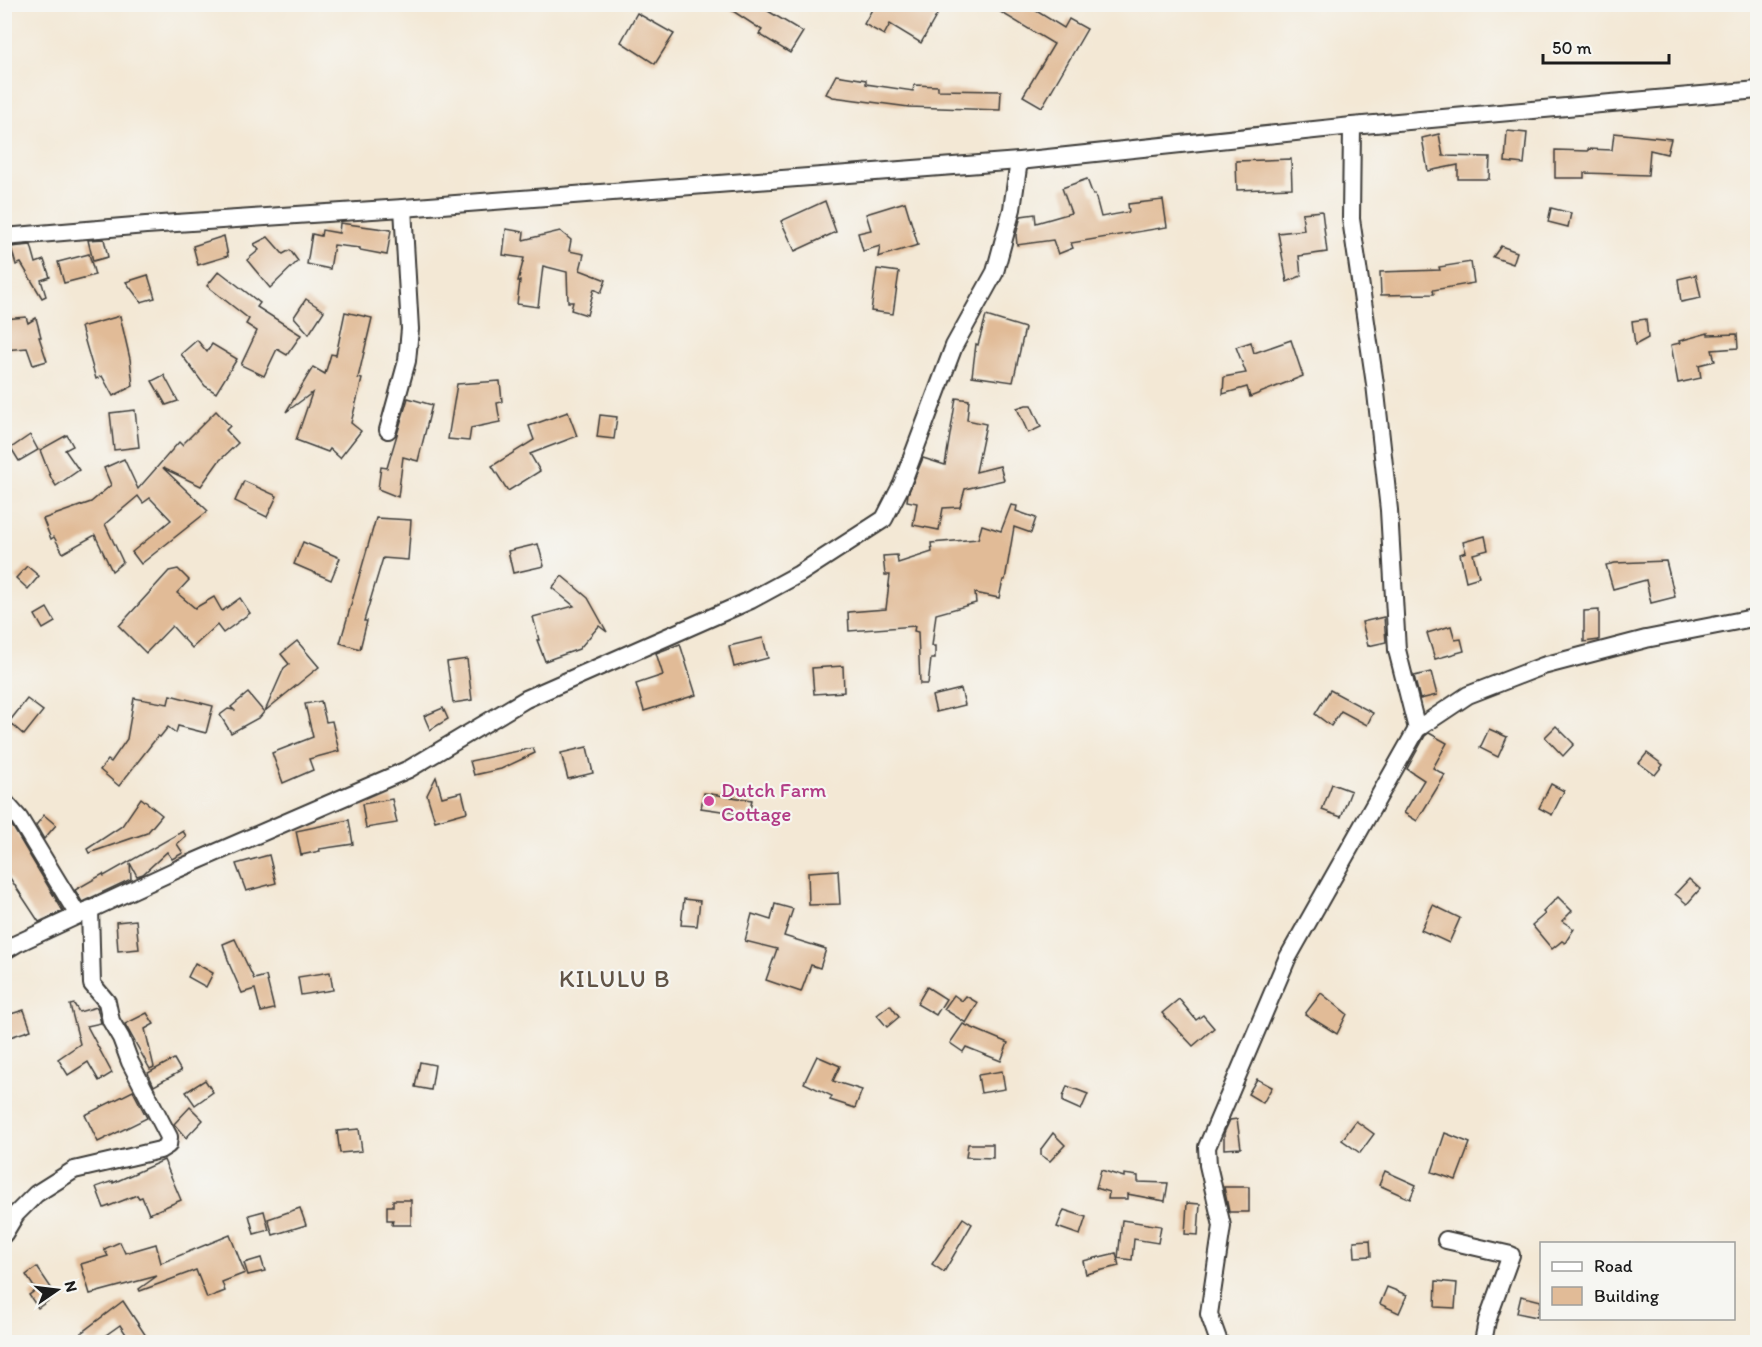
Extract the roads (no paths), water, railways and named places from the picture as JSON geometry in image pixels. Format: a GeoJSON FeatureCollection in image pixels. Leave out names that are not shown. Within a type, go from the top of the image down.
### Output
{"type":"FeatureCollection","features":[{"type":"Feature","properties":{"kind":"street"},"geometry":{"type":"LineString","coordinates":[[4,237],[1019,161],[1352,126],[1758,90]]}},
{"type":"Feature","properties":{"kind":"street"},"geometry":{"type":"LineString","coordinates":[[1352,126],[1351,219],[1375,384],[1388,498],[1396,650],[1418,729]]}},
{"type":"Feature","properties":{"kind":"street"},"geometry":{"type":"LineString","coordinates":[[4,951],[178,869],[409,769],[526,699],[751,600],[799,574],[884,519],[902,484],[954,346],[996,272],[1012,209],[1019,161]]}},
{"type":"Feature","properties":{"kind":"street"},"geometry":{"type":"LineString","coordinates":[[388,430],[407,361],[410,329],[403,208]]}},
{"type":"Feature","properties":{"kind":"street"},"geometry":{"type":"LineString","coordinates":[[1219,1342],[1209,1314],[1222,1226],[1208,1164],[1207,1147],[1287,959],[1418,729],[1468,695],[1543,666],[1646,639],[1758,617]]}},
{"type":"Feature","properties":{"kind":"street"},"geometry":{"type":"LineString","coordinates":[[4,801],[19,818],[84,912],[92,984],[108,1002],[111,1021],[169,1137],[168,1145],[160,1150],[75,1170],[36,1194],[16,1214],[4,1234]]}},
{"type":"Feature","properties":{"kind":"street"},"geometry":{"type":"LineString","coordinates":[[1446,1240],[1511,1255],[1486,1321],[1483,1342]]}},
{"type":"Feature","properties":{"kind":"place","name":"Dutch Farm Cottage"},"geometry":{"type":"Point","coordinates":[709,801]}},
{"type":"Feature","properties":{"kind":"district","name":"KILULU B"},"geometry":{"type":"Point","coordinates":[615,978]}}]}
